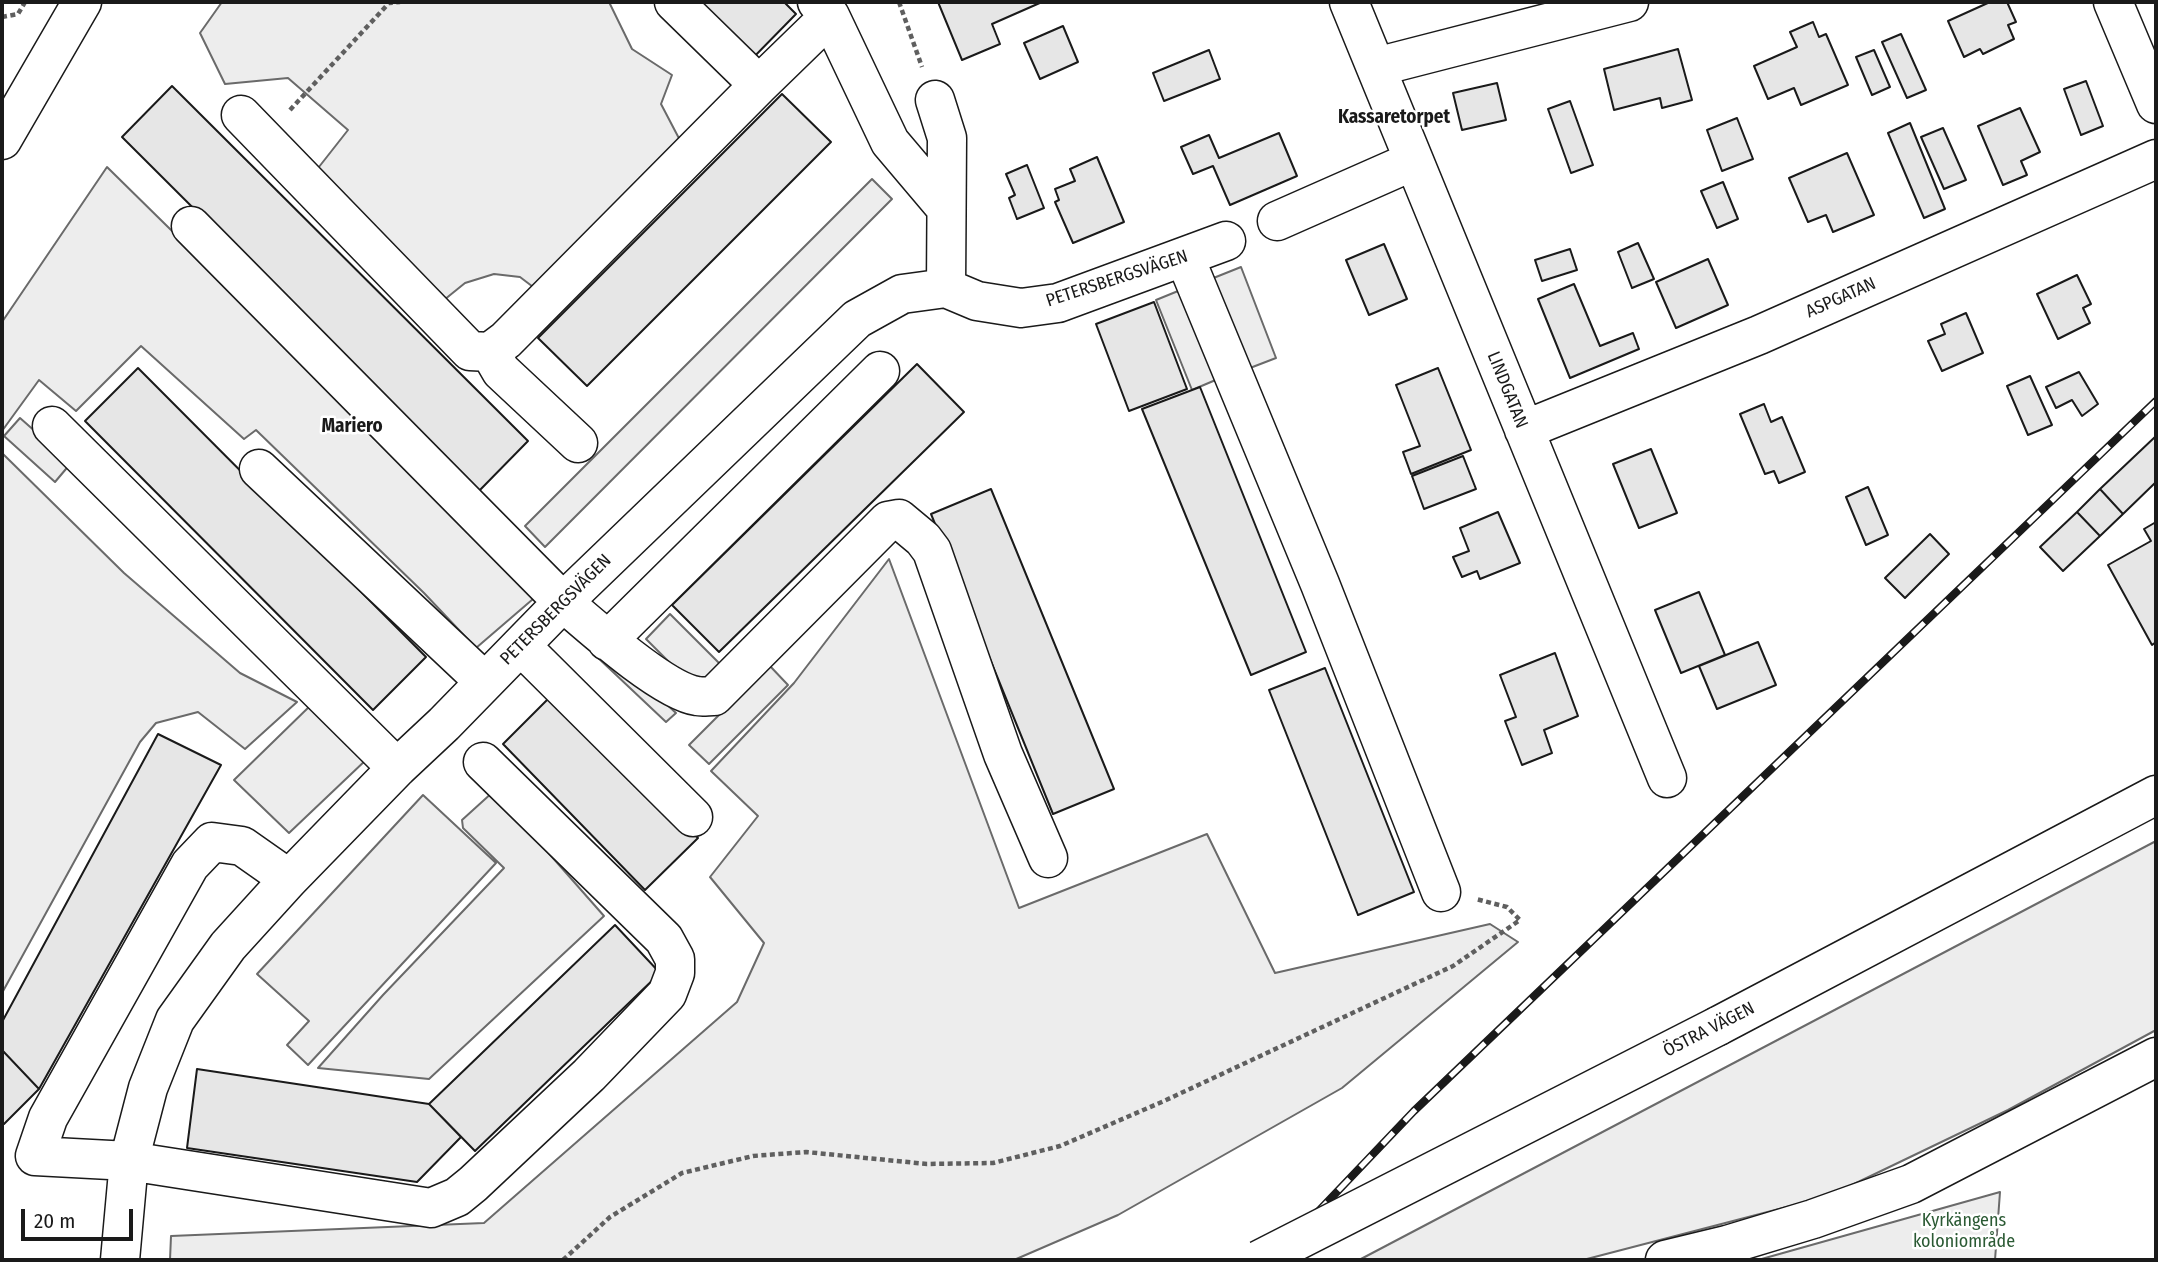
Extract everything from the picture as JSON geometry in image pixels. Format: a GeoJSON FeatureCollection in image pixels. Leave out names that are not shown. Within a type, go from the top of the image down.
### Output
{"type":"FeatureCollection","features":[{"type":"Feature","properties":{"kind":"street"},"geometry":{"type":"LineString","coordinates":[[2,140],[82,2]]}},
{"type":"Feature","properties":{"kind":"street"},"geometry":{"type":"LineString","coordinates":[[27,101],[107,2]]}},
{"type":"Feature","properties":{"kind":"street"},"geometry":{"type":"LineString","coordinates":[[674,2],[759,85]]}},
{"type":"Feature","properties":{"kind":"street","name":"LINDGATAN"},"geometry":{"type":"LineString","coordinates":[[1349,2],[1667,778]]}},
{"type":"Feature","properties":{"kind":"street"},"geometry":{"type":"LineString","coordinates":[[1376,67],[1629,2]]}},
{"type":"Feature","properties":{"kind":"street"},"geometry":{"type":"LineString","coordinates":[[2113,2],[2156,104]]}},
{"type":"Feature","properties":{"kind":"street"},"geometry":{"type":"LineString","coordinates":[[252,127],[470,351],[490,352],[506,340],[759,85],[823,9],[890,142],[945,207]]}},
{"type":"Feature","properties":{"kind":"street"},"geometry":{"type":"LineString","coordinates":[[934,100],[947,138],[946,288]]}},
{"type":"Feature","properties":{"kind":"street","name":"ASPGATAN"},"geometry":{"type":"LineString","coordinates":[[1524,430],[1759,335],[2156,159]]}},
{"type":"Feature","properties":{"kind":"street"},"geometry":{"type":"LineString","coordinates":[[1277,221],[1413,161]]}},
{"type":"Feature","properties":{"kind":"street"},"geometry":{"type":"LineString","coordinates":[[191,226],[564,602],[607,641],[677,690],[698,696],[713,696],[888,521],[899,519],[923,539],[932,551],[1003,754],[1048,858]]}},
{"type":"Feature","properties":{"kind":"street","name":"PETERSBERGSVÄGEN"},"geometry":{"type":"LineString","coordinates":[[120,1260],[129,1161],[148,1088],[175,1020],[228,946],[289,878],[484,681],[857,319],[902,294],[946,288],[977,301],[1021,308],[1058,303],[1226,241]]}},
{"type":"Feature","properties":{"kind":"street"},"geometry":{"type":"LineString","coordinates":[[1185,258],[1320,584],[1441,892]]}},
{"type":"Feature","properties":{"kind":"street"},"geometry":{"type":"LineString","coordinates":[[490,352],[502,371],[578,443]]}},
{"type":"Feature","properties":{"kind":"street"},"geometry":{"type":"LineString","coordinates":[[607,641],[880,371]]}},
{"type":"Feature","properties":{"kind":"street"},"geometry":{"type":"LineString","coordinates":[[52,426],[397,768]]}},
{"type":"Feature","properties":{"kind":"street"},"geometry":{"type":"LineString","coordinates":[[259,469],[484,681]]}},
{"type":"Feature","properties":{"kind":"street"},"geometry":{"type":"LineString","coordinates":[[522,646],[693,817]]}},
{"type":"Feature","properties":{"kind":"street"},"geometry":{"type":"LineString","coordinates":[[289,878],[242,846],[212,842],[190,865],[48,1118],[35,1156],[129,1161],[431,1208],[457,1197],[473,1184],[589,1075],[667,995],[675,973],[675,959],[664,939],[483,762]]}},
{"type":"Feature","properties":{"kind":"street","name":"ÖSTRA VÄGEN"},"geometry":{"type":"LineString","coordinates":[[1259,1260],[1718,1026],[2156,795]]}},
{"type":"Feature","properties":{"kind":"street"},"geometry":{"type":"LineString","coordinates":[[1665,1260],[1813,1219],[1911,1184],[2156,1057]]}},
{"type":"Feature","properties":{"kind":"path"},"geometry":{"type":"LineString","coordinates":[[2,17],[18,13],[25,2]]}},
{"type":"Feature","properties":{"kind":"path"},"geometry":{"type":"LineString","coordinates":[[252,127],[389,3],[400,2]]}},
{"type":"Feature","properties":{"kind":"path"},"geometry":{"type":"LineString","coordinates":[[899,2],[934,100]]}},
{"type":"Feature","properties":{"kind":"path"},"geometry":{"type":"LineString","coordinates":[[563,1260],[610,1217],[682,1173],[753,1156],[806,1152],[927,1164],[993,1163],[1060,1146],[1164,1101],[1441,972],[1520,919],[1507,908],[1441,892]]}},
{"type":"Feature","properties":{"kind":"shaded area"},"geometry":{"type":"Polygon","coordinates":[[[222,2],[609,2],[632,49],[672,75],[661,104],[683,146],[541,293],[520,277],[494,274],[465,283],[444,300],[315,172],[348,130],[288,78],[225,84],[200,33],[222,2]]]}},
{"type":"Feature","properties":{"kind":"shaded area"},"geometry":{"type":"Polygon","coordinates":[[[107,167],[540,593],[476,648],[424,593],[256,430],[244,439],[141,346],[76,411],[39,380],[2,431],[2,322],[107,167]]]}},
{"type":"Feature","properties":{"kind":"shaded area"},"geometry":{"type":"Polygon","coordinates":[[[872,179],[892,199],[545,547],[525,526],[872,179]]]}},
{"type":"Feature","properties":{"kind":"shaded area"},"geometry":{"type":"Polygon","coordinates":[[[1241,267],[1276,358],[1250,368],[1211,279],[1241,267]]]}},
{"type":"Feature","properties":{"kind":"shaded area"},"geometry":{"type":"Polygon","coordinates":[[[1183,289],[1218,379],[1192,390],[1156,300],[1183,289]]]}},
{"type":"Feature","properties":{"kind":"shaded area"},"geometry":{"type":"Polygon","coordinates":[[[20,418],[71,463],[55,482],[4,436],[20,418]]]}},
{"type":"Feature","properties":{"kind":"shaded area"},"geometry":{"type":"Polygon","coordinates":[[[2,453],[124,573],[240,673],[297,702],[245,749],[198,712],[156,723],[140,742],[2,993],[2,453]]]}},
{"type":"Feature","properties":{"kind":"shaded area"},"geometry":{"type":"Polygon","coordinates":[[[889,559],[1019,908],[1207,834],[1275,973],[1490,924],[1518,942],[1342,1088],[1118,1215],[1014,1260],[170,1260],[171,1236],[484,1223],[737,1002],[764,943],[710,877],[758,816],[711,771],[794,683],[889,559]]]}},
{"type":"Feature","properties":{"kind":"shaded area"},"geometry":{"type":"Polygon","coordinates":[[[670,614],[720,664],[696,689],[646,639],[670,614]]]}},
{"type":"Feature","properties":{"kind":"shaded area"},"geometry":{"type":"Polygon","coordinates":[[[603,646],[676,713],[666,722],[595,655],[603,646]]]}},
{"type":"Feature","properties":{"kind":"shaded area"},"geometry":{"type":"Polygon","coordinates":[[[769,665],[788,685],[709,764],[689,745],[769,665]]]}},
{"type":"Feature","properties":{"kind":"shaded area"},"geometry":{"type":"Polygon","coordinates":[[[313,703],[368,758],[289,833],[234,780],[313,703]]]}},
{"type":"Feature","properties":{"kind":"shaded area"},"geometry":{"type":"Polygon","coordinates":[[[494,791],[604,916],[429,1079],[318,1068],[383,995],[504,868],[463,828],[462,820],[494,791]]]}},
{"type":"Feature","properties":{"kind":"shaded area"},"geometry":{"type":"Polygon","coordinates":[[[423,795],[496,863],[308,1065],[287,1045],[309,1021],[257,974],[423,795]]]}},
{"type":"Feature","properties":{"kind":"shaded area"},"geometry":{"type":"Polygon","coordinates":[[[2156,841],[2156,1030],[2008,1110],[1829,1196],[1583,1260],[1359,1260],[2156,841]]]}},
{"type":"Feature","properties":{"kind":"shaded area","name":"Kyrkängens koloniområde"},"geometry":{"type":"Polygon","coordinates":[[[2000,1192],[1995,1260],[1758,1260],[2000,1192]]]}},
{"type":"Feature","properties":{"kind":"building"},"geometry":{"type":"Polygon","coordinates":[[[684,2],[784,2],[796,14],[747,64],[684,2]]]}},
{"type":"Feature","properties":{"kind":"building"},"geometry":{"type":"Polygon","coordinates":[[[938,2],[1042,2],[992,24],[1000,44],[962,60],[938,2]]]}},
{"type":"Feature","properties":{"kind":"building"},"geometry":{"type":"Polygon","coordinates":[[[1990,2],[2007,2],[2016,22],[2008,25],[2014,39],[1983,54],[1980,49],[1964,57],[1948,21],[1990,2]]]}},
{"type":"Feature","properties":{"kind":"building"},"geometry":{"type":"Polygon","coordinates":[[[1813,22],[1819,37],[1826,34],[1848,85],[1801,105],[1794,88],[1768,99],[1754,66],[1797,47],[1790,32],[1813,22]]]}},
{"type":"Feature","properties":{"kind":"building"},"geometry":{"type":"Polygon","coordinates":[[[1063,26],[1078,62],[1040,79],[1024,43],[1063,26]]]}},
{"type":"Feature","properties":{"kind":"building"},"geometry":{"type":"Polygon","coordinates":[[[1901,34],[1926,90],[1907,98],[1882,42],[1901,34]]]}},
{"type":"Feature","properties":{"kind":"building"},"geometry":{"type":"Polygon","coordinates":[[[1678,49],[1692,100],[1662,108],[1660,98],[1614,110],[1604,69],[1678,49]]]}},
{"type":"Feature","properties":{"kind":"building"},"geometry":{"type":"Polygon","coordinates":[[[1209,50],[1220,79],[1164,101],[1153,73],[1209,50]]]}},
{"type":"Feature","properties":{"kind":"building"},"geometry":{"type":"Polygon","coordinates":[[[1874,50],[1890,87],[1872,95],[1856,57],[1874,50]]]}},
{"type":"Feature","properties":{"kind":"building"},"geometry":{"type":"Polygon","coordinates":[[[2086,81],[2103,126],[2081,135],[2064,89],[2086,81]]]}},
{"type":"Feature","properties":{"kind":"building"},"geometry":{"type":"Polygon","coordinates":[[[1497,83],[1506,120],[1462,130],[1453,93],[1497,83]]]}},
{"type":"Feature","properties":{"kind":"building"},"geometry":{"type":"Polygon","coordinates":[[[172,86],[528,441],[478,492],[122,137],[172,86]]]}},
{"type":"Feature","properties":{"kind":"building"},"geometry":{"type":"Polygon","coordinates":[[[782,94],[831,142],[587,386],[538,338],[782,94]]]}},
{"type":"Feature","properties":{"kind":"building"},"geometry":{"type":"Polygon","coordinates":[[[1570,101],[1593,165],[1571,173],[1548,109],[1570,101]]]}},
{"type":"Feature","properties":{"kind":"building"},"geometry":{"type":"Polygon","coordinates":[[[2020,108],[2040,152],[2021,161],[2027,175],[2003,185],[1978,126],[2020,108]]]}},
{"type":"Feature","properties":{"kind":"building"},"geometry":{"type":"Polygon","coordinates":[[[1737,118],[1753,159],[1722,171],[1707,130],[1737,118]]]}},
{"type":"Feature","properties":{"kind":"building"},"geometry":{"type":"Polygon","coordinates":[[[1910,123],[1945,209],[1924,218],[1888,133],[1910,123]]]}},
{"type":"Feature","properties":{"kind":"building"},"geometry":{"type":"Polygon","coordinates":[[[1943,128],[1966,180],[1944,189],[1921,137],[1943,128]]]}},
{"type":"Feature","properties":{"kind":"building"},"geometry":{"type":"Polygon","coordinates":[[[1279,133],[1297,176],[1230,205],[1213,166],[1193,174],[1181,147],[1209,135],[1219,158],[1279,133]]]}},
{"type":"Feature","properties":{"kind":"building"},"geometry":{"type":"Polygon","coordinates":[[[1847,153],[1874,215],[1833,232],[1826,215],[1808,222],[1789,178],[1847,153]]]}},
{"type":"Feature","properties":{"kind":"building"},"geometry":{"type":"Polygon","coordinates":[[[1097,157],[1124,222],[1073,243],[1055,202],[1059,200],[1055,189],[1075,181],[1070,169],[1097,157]]]}},
{"type":"Feature","properties":{"kind":"building"},"geometry":{"type":"Polygon","coordinates":[[[1027,165],[1044,208],[1017,219],[1009,198],[1015,195],[1006,174],[1027,165]]]}},
{"type":"Feature","properties":{"kind":"building"},"geometry":{"type":"Polygon","coordinates":[[[1723,182],[1738,219],[1717,228],[1701,191],[1723,182]]]}},
{"type":"Feature","properties":{"kind":"building"},"geometry":{"type":"Polygon","coordinates":[[[1638,243],[1654,279],[1632,288],[1618,252],[1638,243]]]}},
{"type":"Feature","properties":{"kind":"building"},"geometry":{"type":"Polygon","coordinates":[[[1384,244],[1407,299],[1369,315],[1346,260],[1384,244]]]}},
{"type":"Feature","properties":{"kind":"building"},"geometry":{"type":"Polygon","coordinates":[[[1570,249],[1577,270],[1542,281],[1535,260],[1570,249]]]}},
{"type":"Feature","properties":{"kind":"building"},"geometry":{"type":"Polygon","coordinates":[[[1708,259],[1728,305],[1676,328],[1656,282],[1708,259]]]}},
{"type":"Feature","properties":{"kind":"building"},"geometry":{"type":"Polygon","coordinates":[[[2077,275],[2091,304],[2083,308],[2090,323],[2058,339],[2037,294],[2077,275]]]}},
{"type":"Feature","properties":{"kind":"building"},"geometry":{"type":"Polygon","coordinates":[[[1574,284],[1600,346],[1633,333],[1639,349],[1570,378],[1538,299],[1574,284]]]}},
{"type":"Feature","properties":{"kind":"building"},"geometry":{"type":"Polygon","coordinates":[[[1154,302],[1187,389],[1129,411],[1096,324],[1154,302]]]}},
{"type":"Feature","properties":{"kind":"building"},"geometry":{"type":"Polygon","coordinates":[[[1966,313],[1983,353],[1942,371],[1928,341],[1945,334],[1941,324],[1966,313]]]}},
{"type":"Feature","properties":{"kind":"building"},"geometry":{"type":"Polygon","coordinates":[[[917,364],[964,412],[719,652],[672,605],[917,364]]]}},
{"type":"Feature","properties":{"kind":"building"},"geometry":{"type":"Polygon","coordinates":[[[138,368],[426,657],[373,710],[85,421],[138,368]]]}},
{"type":"Feature","properties":{"kind":"building"},"geometry":{"type":"Polygon","coordinates":[[[1438,368],[1471,450],[1411,474],[1403,452],[1420,446],[1396,385],[1438,368]]]}},
{"type":"Feature","properties":{"kind":"building"},"geometry":{"type":"Polygon","coordinates":[[[2079,372],[2098,404],[2082,416],[2072,400],[2056,408],[2046,387],[2079,372]]]}},
{"type":"Feature","properties":{"kind":"building"},"geometry":{"type":"Polygon","coordinates":[[[2030,376],[2052,425],[2028,435],[2007,386],[2030,376]]]}},
{"type":"Feature","properties":{"kind":"building"},"geometry":{"type":"Polygon","coordinates":[[[1200,387],[1306,652],[1251,675],[1142,409],[1200,387]]]}},
{"type":"Feature","properties":{"kind":"building"},"geometry":{"type":"Polygon","coordinates":[[[1764,404],[1771,422],[1782,417],[1805,472],[1779,483],[1774,471],[1765,474],[1740,414],[1764,404]]]}},
{"type":"Feature","properties":{"kind":"building"},"geometry":{"type":"Polygon","coordinates":[[[2156,436],[2156,482],[2123,514],[2100,489],[2156,436]]]}},
{"type":"Feature","properties":{"kind":"building"},"geometry":{"type":"Polygon","coordinates":[[[1651,449],[1677,513],[1639,528],[1613,464],[1651,449]]]}},
{"type":"Feature","properties":{"kind":"building"},"geometry":{"type":"Polygon","coordinates":[[[1463,456],[1476,489],[1424,509],[1412,476],[1463,456]]]}},
{"type":"Feature","properties":{"kind":"building"},"geometry":{"type":"Polygon","coordinates":[[[1868,487],[1888,535],[1866,545],[1846,497],[1868,487]]]}},
{"type":"Feature","properties":{"kind":"building"},"geometry":{"type":"Polygon","coordinates":[[[991,489],[1114,789],[1053,814],[931,514],[991,489]]]}},
{"type":"Feature","properties":{"kind":"building"},"geometry":{"type":"Polygon","coordinates":[[[2100,489],[2123,514],[2100,536],[2077,512],[2100,489]]]}},
{"type":"Feature","properties":{"kind":"building"},"geometry":{"type":"Polygon","coordinates":[[[1498,512],[1520,563],[1480,579],[1477,571],[1462,577],[1453,557],[1469,551],[1460,528],[1498,512]]]}},
{"type":"Feature","properties":{"kind":"building"},"geometry":{"type":"Polygon","coordinates":[[[2077,512],[2100,536],[2063,571],[2040,547],[2077,512]]]}},
{"type":"Feature","properties":{"kind":"building"},"geometry":{"type":"Polygon","coordinates":[[[2156,522],[2156,642],[2152,645],[2108,565],[2151,541],[2144,529],[2156,522]]]}},
{"type":"Feature","properties":{"kind":"building"},"geometry":{"type":"Polygon","coordinates":[[[1930,534],[1949,554],[1905,598],[1885,578],[1930,534]]]}},
{"type":"Feature","properties":{"kind":"building"},"geometry":{"type":"Polygon","coordinates":[[[1699,592],[1725,655],[1681,673],[1655,610],[1699,592]]]}},
{"type":"Feature","properties":{"kind":"building"},"geometry":{"type":"Polygon","coordinates":[[[1758,642],[1776,685],[1717,709],[1699,666],[1758,642]]]}},
{"type":"Feature","properties":{"kind":"building"},"geometry":{"type":"Polygon","coordinates":[[[1555,653],[1578,716],[1544,730],[1552,753],[1522,765],[1505,721],[1516,717],[1500,675],[1555,653]]]}},
{"type":"Feature","properties":{"kind":"building"},"geometry":{"type":"Polygon","coordinates":[[[1325,668],[1414,892],[1358,915],[1269,690],[1325,668]]]}},
{"type":"Feature","properties":{"kind":"building"},"geometry":{"type":"Polygon","coordinates":[[[555,692],[698,838],[645,890],[503,744],[555,692]]]}},
{"type":"Feature","properties":{"kind":"building"},"geometry":{"type":"Polygon","coordinates":[[[158,734],[221,765],[39,1089],[2,1050],[2,1022],[158,734]]]}},
{"type":"Feature","properties":{"kind":"building"},"geometry":{"type":"Polygon","coordinates":[[[615,925],[660,973],[475,1151],[429,1104],[615,925]]]}},
{"type":"Feature","properties":{"kind":"building"},"geometry":{"type":"Polygon","coordinates":[[[2,1050],[39,1089],[4,1124],[2,1124],[2,1050]]]}},
{"type":"Feature","properties":{"kind":"building"},"geometry":{"type":"Polygon","coordinates":[[[197,1069],[429,1104],[461,1137],[417,1182],[187,1148],[197,1069]]]}},
{"type":"Feature","properties":{"kind":"railway"},"geometry":{"type":"LineString","coordinates":[[1272,1260],[1414,1111],[2156,401]]}},
{"type":"Feature","properties":{"kind":"district","name":"Kassaretorpet"},"geometry":{"type":"Point","coordinates":[1394,118]}},
{"type":"Feature","properties":{"kind":"district","name":"Mariero"},"geometry":{"type":"Point","coordinates":[352,427]}}]}
